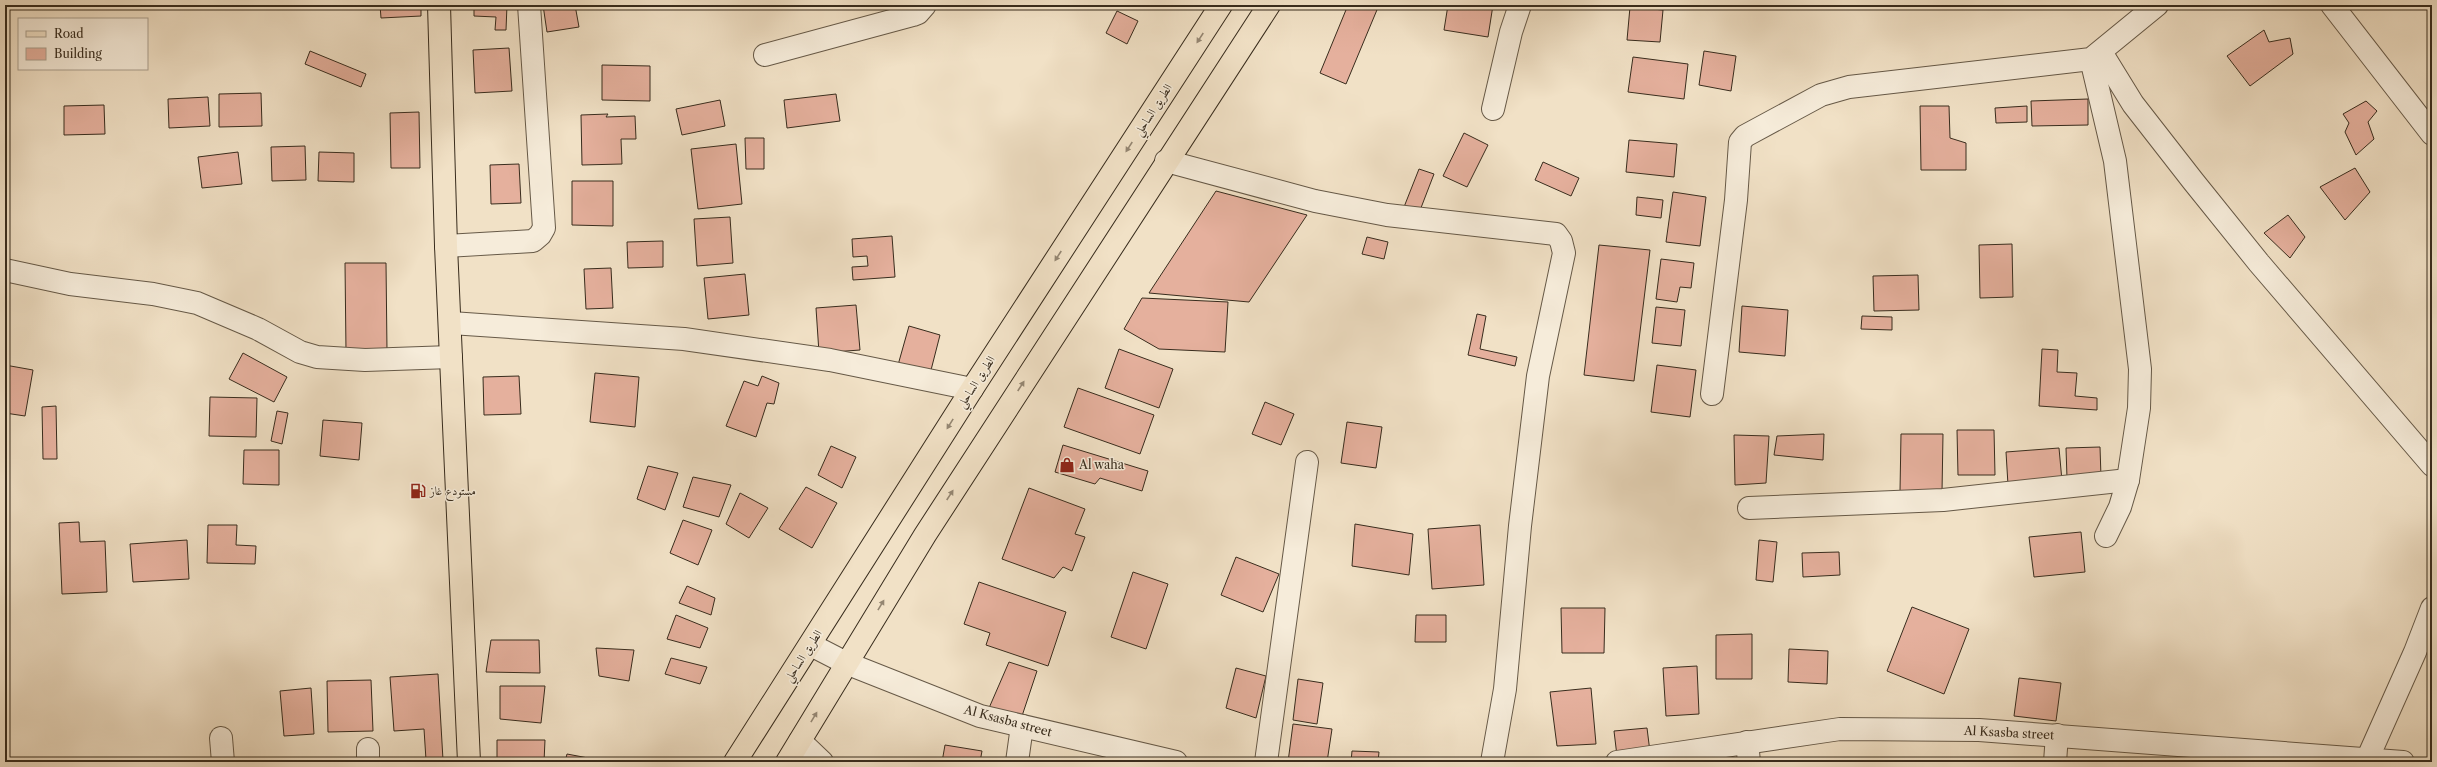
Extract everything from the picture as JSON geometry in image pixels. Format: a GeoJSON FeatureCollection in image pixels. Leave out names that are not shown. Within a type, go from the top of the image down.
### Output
{"type":"FeatureCollection","features":[{"type":"Feature","properties":{"kind":"main road"},"geometry":{"type":"LineString","coordinates":[[439,5],[446,246],[451,323],[451,357],[469,762]]}},
{"type":"Feature","properties":{"kind":"main road","name":"الطريق الساحلي"},"geometry":{"type":"LineString","coordinates":[[735,762],[811,645],[972,388],[1221,5]]}},
{"type":"Feature","properties":{"kind":"main road"},"geometry":{"type":"LineString","coordinates":[[787,762],[924,535],[1166,160],[1269,5]]}},
{"type":"Feature","properties":{"kind":"street"},"geometry":{"type":"LineString","coordinates":[[446,246],[533,240],[540,235],[544,228],[529,5]]}},
{"type":"Feature","properties":{"kind":"street"},"geometry":{"type":"LineString","coordinates":[[765,54],[913,15],[925,5]]}},
{"type":"Feature","properties":{"kind":"street"},"geometry":{"type":"LineString","coordinates":[[1493,109],[1511,32],[1520,5]]}},
{"type":"Feature","properties":{"kind":"street"},"geometry":{"type":"LineString","coordinates":[[1712,394],[1736,200],[1738,149],[1745,136],[1821,95],[1849,87],[2096,55],[2157,5]]}},
{"type":"Feature","properties":{"kind":"street"},"geometry":{"type":"LineString","coordinates":[[2332,5],[2432,134]]}},
{"type":"Feature","properties":{"kind":"street"},"geometry":{"type":"LineString","coordinates":[[2096,55],[2188,175],[2259,263],[2432,465]]}},
{"type":"Feature","properties":{"kind":"street"},"geometry":{"type":"LineString","coordinates":[[2096,55],[2115,161],[2140,369],[2139,408],[2128,480],[2120,507],[2106,536]]}},
{"type":"Feature","properties":{"kind":"street"},"geometry":{"type":"LineString","coordinates":[[1166,160],[1315,201],[1387,214],[1556,234],[1561,241],[1564,253],[1538,376],[1520,526],[1505,689],[1492,762]]}},
{"type":"Feature","properties":{"kind":"street"},"geometry":{"type":"LineString","coordinates":[[5,270],[70,284],[153,294],[197,303],[258,329],[300,352],[317,357],[364,360],[451,357]]}},
{"type":"Feature","properties":{"kind":"street"},"geometry":{"type":"LineString","coordinates":[[451,323],[684,339],[823,359],[972,388]]}},
{"type":"Feature","properties":{"kind":"street"},"geometry":{"type":"LineString","coordinates":[[1266,762],[1307,462]]}},
{"type":"Feature","properties":{"kind":"street"},"geometry":{"type":"LineString","coordinates":[[1749,508],[1943,500],[2128,480]]}},
{"type":"Feature","properties":{"kind":"street"},"geometry":{"type":"LineString","coordinates":[[2366,760],[2415,652],[2432,608]]}},
{"type":"Feature","properties":{"kind":"street","name":"Al Ksasba street"},"geometry":{"type":"LineString","coordinates":[[811,645],[846,663],[980,716],[1176,762]]}},
{"type":"Feature","properties":{"kind":"street"},"geometry":{"type":"LineString","coordinates":[[1017,762],[1022,726]]}},
{"type":"Feature","properties":{"kind":"street","name":"Al Ksasba street"},"geometry":{"type":"LineString","coordinates":[[1617,762],[1748,752],[1840,729],[1979,730],[2057,735],[2209,754],[2403,762]]}},
{"type":"Feature","properties":{"kind":"street"},"geometry":{"type":"LineString","coordinates":[[2055,762],[2057,735]]}},
{"type":"Feature","properties":{"kind":"street"},"geometry":{"type":"LineString","coordinates":[[221,738],[222,762]]}},
{"type":"Feature","properties":{"kind":"street"},"geometry":{"type":"LineString","coordinates":[[800,741],[822,762]]}},
{"type":"Feature","properties":{"kind":"building"},"geometry":{"type":"Polygon","coordinates":[[[380,5],[421,5],[421,16],[381,18],[380,5]]]}},
{"type":"Feature","properties":{"kind":"building"},"geometry":{"type":"Polygon","coordinates":[[[474,5],[507,5],[506,30],[495,30],[496,17],[474,16],[474,5]]]}},
{"type":"Feature","properties":{"kind":"building"},"geometry":{"type":"Polygon","coordinates":[[[543,5],[575,5],[579,27],[547,32],[543,5]]]}},
{"type":"Feature","properties":{"kind":"building"},"geometry":{"type":"Polygon","coordinates":[[[1348,5],[1379,5],[1346,84],[1320,73],[1348,5]]]}},
{"type":"Feature","properties":{"kind":"building"},"geometry":{"type":"Polygon","coordinates":[[[1448,5],[1493,5],[1488,37],[1444,30],[1448,5]]]}},
{"type":"Feature","properties":{"kind":"building"},"geometry":{"type":"Polygon","coordinates":[[[1630,7],[1663,10],[1660,42],[1627,40],[1630,7]]]}},
{"type":"Feature","properties":{"kind":"building"},"geometry":{"type":"Polygon","coordinates":[[[1117,11],[1138,21],[1127,44],[1106,33],[1117,11]]]}},
{"type":"Feature","properties":{"kind":"building"},"geometry":{"type":"Polygon","coordinates":[[[2264,30],[2269,42],[2290,38],[2293,54],[2250,86],[2227,56],[2264,30]]]}},
{"type":"Feature","properties":{"kind":"building"},"geometry":{"type":"Polygon","coordinates":[[[509,48],[512,91],[475,93],[473,50],[509,48]]]}},
{"type":"Feature","properties":{"kind":"building"},"geometry":{"type":"Polygon","coordinates":[[[310,51],[366,74],[361,87],[305,64],[310,51]]]}},
{"type":"Feature","properties":{"kind":"building"},"geometry":{"type":"Polygon","coordinates":[[[1704,51],[1736,56],[1731,91],[1699,85],[1704,51]]]}},
{"type":"Feature","properties":{"kind":"building"},"geometry":{"type":"Polygon","coordinates":[[[1633,57],[1688,64],[1684,99],[1628,92],[1633,57]]]}},
{"type":"Feature","properties":{"kind":"building"},"geometry":{"type":"Polygon","coordinates":[[[602,65],[650,66],[650,101],[602,100],[602,65]]]}},
{"type":"Feature","properties":{"kind":"building"},"geometry":{"type":"Polygon","coordinates":[[[261,93],[262,126],[219,127],[219,94],[261,93]]]}},
{"type":"Feature","properties":{"kind":"building"},"geometry":{"type":"Polygon","coordinates":[[[836,94],[840,121],[787,128],[784,100],[836,94]]]}},
{"type":"Feature","properties":{"kind":"building"},"geometry":{"type":"Polygon","coordinates":[[[208,97],[210,126],[169,128],[168,99],[208,97]]]}},
{"type":"Feature","properties":{"kind":"building"},"geometry":{"type":"Polygon","coordinates":[[[2088,99],[2088,125],[2032,126],[2031,101],[2088,99]]]}},
{"type":"Feature","properties":{"kind":"building"},"geometry":{"type":"Polygon","coordinates":[[[720,100],[725,126],[682,135],[676,109],[720,100]]]}},
{"type":"Feature","properties":{"kind":"building"},"geometry":{"type":"Polygon","coordinates":[[[2366,101],[2377,111],[2368,122],[2374,139],[2356,155],[2345,132],[2349,123],[2343,114],[2366,101]]]}},
{"type":"Feature","properties":{"kind":"building"},"geometry":{"type":"Polygon","coordinates":[[[104,105],[105,134],[64,135],[64,106],[104,105]]]}},
{"type":"Feature","properties":{"kind":"building"},"geometry":{"type":"Polygon","coordinates":[[[1920,106],[1949,106],[1950,138],[1966,143],[1966,170],[1921,170],[1920,106]]]}},
{"type":"Feature","properties":{"kind":"building"},"geometry":{"type":"Polygon","coordinates":[[[2027,106],[2027,122],[1996,123],[1995,108],[2027,106]]]}},
{"type":"Feature","properties":{"kind":"building"},"geometry":{"type":"Polygon","coordinates":[[[419,112],[420,168],[391,168],[390,113],[419,112]]]}},
{"type":"Feature","properties":{"kind":"building"},"geometry":{"type":"Polygon","coordinates":[[[608,114],[606,117],[635,116],[636,139],[621,139],[622,164],[582,165],[581,115],[608,114]]]}},
{"type":"Feature","properties":{"kind":"building"},"geometry":{"type":"Polygon","coordinates":[[[1464,133],[1488,145],[1467,187],[1443,176],[1464,133]]]}},
{"type":"Feature","properties":{"kind":"building"},"geometry":{"type":"Polygon","coordinates":[[[745,138],[764,138],[764,169],[746,169],[745,138]]]}},
{"type":"Feature","properties":{"kind":"building"},"geometry":{"type":"Polygon","coordinates":[[[1629,140],[1677,144],[1674,177],[1626,172],[1629,140]]]}},
{"type":"Feature","properties":{"kind":"building"},"geometry":{"type":"Polygon","coordinates":[[[736,144],[742,204],[698,209],[691,149],[736,144]]]}},
{"type":"Feature","properties":{"kind":"building"},"geometry":{"type":"Polygon","coordinates":[[[305,146],[306,180],[272,181],[271,147],[305,146]]]}},
{"type":"Feature","properties":{"kind":"building"},"geometry":{"type":"Polygon","coordinates":[[[238,152],[242,184],[202,188],[198,157],[238,152]]]}},
{"type":"Feature","properties":{"kind":"building"},"geometry":{"type":"Polygon","coordinates":[[[319,152],[354,153],[354,182],[318,181],[319,152]]]}},
{"type":"Feature","properties":{"kind":"building"},"geometry":{"type":"Polygon","coordinates":[[[1543,162],[1579,178],[1571,196],[1535,180],[1543,162]]]}},
{"type":"Feature","properties":{"kind":"building"},"geometry":{"type":"Polygon","coordinates":[[[519,164],[521,203],[491,204],[490,165],[519,164]]]}},
{"type":"Feature","properties":{"kind":"building"},"geometry":{"type":"Polygon","coordinates":[[[2355,168],[2370,192],[2345,220],[2320,187],[2355,168]]]}},
{"type":"Feature","properties":{"kind":"building"},"geometry":{"type":"Polygon","coordinates":[[[1419,169],[1434,174],[1419,213],[1404,207],[1419,169]]]}},
{"type":"Feature","properties":{"kind":"building"},"geometry":{"type":"Polygon","coordinates":[[[572,181],[613,181],[613,226],[572,225],[572,181]]]}},
{"type":"Feature","properties":{"kind":"building"},"geometry":{"type":"Polygon","coordinates":[[[1216,191],[1307,215],[1249,302],[1149,293],[1216,191]]]}},
{"type":"Feature","properties":{"kind":"building"},"geometry":{"type":"Polygon","coordinates":[[[1673,192],[1706,197],[1700,246],[1666,242],[1673,192]]]}},
{"type":"Feature","properties":{"kind":"building"},"geometry":{"type":"Polygon","coordinates":[[[1637,197],[1663,200],[1661,218],[1636,215],[1637,197]]]}},
{"type":"Feature","properties":{"kind":"building"},"geometry":{"type":"Polygon","coordinates":[[[2288,215],[2305,237],[2290,258],[2264,233],[2288,215]]]}},
{"type":"Feature","properties":{"kind":"building"},"geometry":{"type":"Polygon","coordinates":[[[730,217],[733,263],[697,266],[694,219],[730,217]]]}},
{"type":"Feature","properties":{"kind":"building"},"geometry":{"type":"Polygon","coordinates":[[[892,236],[895,277],[853,280],[852,267],[868,266],[867,256],[853,257],[852,239],[892,236]]]}},
{"type":"Feature","properties":{"kind":"building"},"geometry":{"type":"Polygon","coordinates":[[[1367,237],[1388,242],[1384,259],[1362,254],[1367,237]]]}},
{"type":"Feature","properties":{"kind":"building"},"geometry":{"type":"Polygon","coordinates":[[[663,241],[663,267],[628,268],[627,242],[663,241]]]}},
{"type":"Feature","properties":{"kind":"building"},"geometry":{"type":"Polygon","coordinates":[[[2012,244],[2013,297],[1980,298],[1979,245],[2012,244]]]}},
{"type":"Feature","properties":{"kind":"building"},"geometry":{"type":"Polygon","coordinates":[[[1599,245],[1650,250],[1634,381],[1584,375],[1599,245]]]}},
{"type":"Feature","properties":{"kind":"building"},"geometry":{"type":"Polygon","coordinates":[[[1661,259],[1694,263],[1691,288],[1680,287],[1677,302],[1656,299],[1661,259]]]}},
{"type":"Feature","properties":{"kind":"building"},"geometry":{"type":"Polygon","coordinates":[[[345,263],[386,263],[387,351],[346,352],[345,263]]]}},
{"type":"Feature","properties":{"kind":"building"},"geometry":{"type":"Polygon","coordinates":[[[611,268],[613,308],[586,309],[584,269],[611,268]]]}},
{"type":"Feature","properties":{"kind":"building"},"geometry":{"type":"Polygon","coordinates":[[[745,274],[749,315],[708,319],[704,278],[745,274]]]}},
{"type":"Feature","properties":{"kind":"building"},"geometry":{"type":"Polygon","coordinates":[[[1918,275],[1919,310],[1874,311],[1873,276],[1918,275]]]}},
{"type":"Feature","properties":{"kind":"building"},"geometry":{"type":"Polygon","coordinates":[[[1142,298],[1228,302],[1225,352],[1159,349],[1124,329],[1142,298]]]}},
{"type":"Feature","properties":{"kind":"building"},"geometry":{"type":"Polygon","coordinates":[[[856,305],[860,350],[819,353],[816,308],[856,305]]]}},
{"type":"Feature","properties":{"kind":"building"},"geometry":{"type":"Polygon","coordinates":[[[1742,306],[1788,310],[1785,356],[1739,352],[1742,306]]]}},
{"type":"Feature","properties":{"kind":"building"},"geometry":{"type":"Polygon","coordinates":[[[1656,307],[1685,310],[1681,346],[1652,343],[1656,307]]]}},
{"type":"Feature","properties":{"kind":"building"},"geometry":{"type":"Polygon","coordinates":[[[1477,314],[1486,316],[1480,349],[1517,357],[1515,366],[1468,355],[1477,314]]]}},
{"type":"Feature","properties":{"kind":"building"},"geometry":{"type":"Polygon","coordinates":[[[1862,316],[1892,317],[1892,330],[1861,329],[1862,316]]]}},
{"type":"Feature","properties":{"kind":"building"},"geometry":{"type":"Polygon","coordinates":[[[909,326],[940,335],[930,374],[898,365],[909,326]]]}},
{"type":"Feature","properties":{"kind":"building"},"geometry":{"type":"Polygon","coordinates":[[[1119,349],[1173,369],[1159,408],[1105,388],[1119,349]]]}},
{"type":"Feature","properties":{"kind":"building"},"geometry":{"type":"Polygon","coordinates":[[[2042,349],[2058,350],[2057,372],[2077,373],[2075,396],[2097,398],[2097,410],[2039,406],[2042,349]]]}},
{"type":"Feature","properties":{"kind":"building"},"geometry":{"type":"Polygon","coordinates":[[[243,353],[287,377],[274,402],[229,379],[243,353]]]}},
{"type":"Feature","properties":{"kind":"building"},"geometry":{"type":"Polygon","coordinates":[[[5,365],[33,370],[25,416],[5,413],[5,365]]]}},
{"type":"Feature","properties":{"kind":"building"},"geometry":{"type":"Polygon","coordinates":[[[1657,365],[1696,370],[1690,417],[1651,412],[1657,365]]]}},
{"type":"Feature","properties":{"kind":"building"},"geometry":{"type":"Polygon","coordinates":[[[595,373],[639,377],[635,427],[590,422],[595,373]]]}},
{"type":"Feature","properties":{"kind":"building"},"geometry":{"type":"Polygon","coordinates":[[[519,376],[521,414],[484,415],[483,377],[519,376]]]}},
{"type":"Feature","properties":{"kind":"building"},"geometry":{"type":"Polygon","coordinates":[[[762,376],[779,383],[774,404],[767,403],[756,437],[726,426],[744,381],[758,386],[762,376]]]}},
{"type":"Feature","properties":{"kind":"building"},"geometry":{"type":"Polygon","coordinates":[[[1078,388],[1154,415],[1140,454],[1064,427],[1078,388]]]}},
{"type":"Feature","properties":{"kind":"building"},"geometry":{"type":"Polygon","coordinates":[[[210,397],[257,398],[256,437],[209,436],[210,397]]]}},
{"type":"Feature","properties":{"kind":"building"},"geometry":{"type":"Polygon","coordinates":[[[1265,402],[1294,414],[1281,445],[1252,434],[1265,402]]]}},
{"type":"Feature","properties":{"kind":"building"},"geometry":{"type":"Polygon","coordinates":[[[56,406],[57,459],[43,459],[42,407],[56,406]]]}},
{"type":"Feature","properties":{"kind":"building"},"geometry":{"type":"Polygon","coordinates":[[[277,411],[288,413],[282,444],[271,441],[277,411]]]}},
{"type":"Feature","properties":{"kind":"building"},"geometry":{"type":"Polygon","coordinates":[[[323,420],[362,423],[359,460],[320,456],[323,420]]]}},
{"type":"Feature","properties":{"kind":"building"},"geometry":{"type":"Polygon","coordinates":[[[1347,422],[1382,427],[1376,468],[1341,463],[1347,422]]]}},
{"type":"Feature","properties":{"kind":"building"},"geometry":{"type":"Polygon","coordinates":[[[1957,430],[1994,430],[1995,475],[1958,475],[1957,430]]]}},
{"type":"Feature","properties":{"kind":"building"},"geometry":{"type":"Polygon","coordinates":[[[1824,434],[1823,460],[1774,455],[1777,436],[1824,434]]]}},
{"type":"Feature","properties":{"kind":"building"},"geometry":{"type":"Polygon","coordinates":[[[1901,434],[1943,434],[1942,492],[1900,491],[1901,434]]]}},
{"type":"Feature","properties":{"kind":"building"},"geometry":{"type":"Polygon","coordinates":[[[1734,435],[1769,436],[1766,483],[1735,485],[1734,435]]]}},
{"type":"Feature","properties":{"kind":"building"},"geometry":{"type":"Polygon","coordinates":[[[1063,445],[1148,471],[1142,491],[1100,478],[1095,484],[1055,472],[1063,445]]]}},
{"type":"Feature","properties":{"kind":"building"},"geometry":{"type":"Polygon","coordinates":[[[831,446],[856,457],[842,488],[818,475],[831,446]]]}},
{"type":"Feature","properties":{"kind":"building"},"geometry":{"type":"Polygon","coordinates":[[[2100,447],[2101,477],[2067,478],[2066,448],[2100,447]]]}},
{"type":"Feature","properties":{"kind":"building"},"geometry":{"type":"Polygon","coordinates":[[[2059,448],[2062,481],[2008,485],[2006,452],[2059,448]]]}},
{"type":"Feature","properties":{"kind":"building"},"geometry":{"type":"Polygon","coordinates":[[[244,450],[279,450],[279,485],[243,484],[244,450]]]}},
{"type":"Feature","properties":{"kind":"building"},"geometry":{"type":"Polygon","coordinates":[[[648,466],[678,473],[665,510],[637,499],[648,466]]]}},
{"type":"Feature","properties":{"kind":"building"},"geometry":{"type":"Polygon","coordinates":[[[693,477],[731,485],[719,517],[683,507],[693,477]]]}},
{"type":"Feature","properties":{"kind":"building"},"geometry":{"type":"Polygon","coordinates":[[[806,487],[837,503],[812,548],[779,529],[806,487]]]}},
{"type":"Feature","properties":{"kind":"building"},"geometry":{"type":"Polygon","coordinates":[[[1029,488],[1085,509],[1075,534],[1085,537],[1072,571],[1063,567],[1054,578],[1002,559],[1029,488]]]}},
{"type":"Feature","properties":{"kind":"building"},"geometry":{"type":"Polygon","coordinates":[[[740,493],[768,508],[749,538],[726,524],[740,493]]]}},
{"type":"Feature","properties":{"kind":"building"},"geometry":{"type":"Polygon","coordinates":[[[683,520],[712,530],[698,565],[670,553],[683,520]]]}},
{"type":"Feature","properties":{"kind":"building"},"geometry":{"type":"Polygon","coordinates":[[[79,522],[80,542],[105,541],[107,592],[62,594],[59,523],[79,522]]]}},
{"type":"Feature","properties":{"kind":"building"},"geometry":{"type":"Polygon","coordinates":[[[1355,524],[1413,534],[1409,575],[1352,566],[1355,524]]]}},
{"type":"Feature","properties":{"kind":"building"},"geometry":{"type":"Polygon","coordinates":[[[208,525],[237,525],[236,545],[256,546],[255,564],[207,563],[208,525]]]}},
{"type":"Feature","properties":{"kind":"building"},"geometry":{"type":"Polygon","coordinates":[[[1480,525],[1484,585],[1432,589],[1428,529],[1480,525]]]}},
{"type":"Feature","properties":{"kind":"building"},"geometry":{"type":"Polygon","coordinates":[[[2081,532],[2085,572],[2034,577],[2029,537],[2081,532]]]}},
{"type":"Feature","properties":{"kind":"building"},"geometry":{"type":"Polygon","coordinates":[[[187,540],[189,579],[133,582],[130,544],[187,540]]]}},
{"type":"Feature","properties":{"kind":"building"},"geometry":{"type":"Polygon","coordinates":[[[1759,540],[1777,542],[1773,582],[1756,580],[1759,540]]]}},
{"type":"Feature","properties":{"kind":"building"},"geometry":{"type":"Polygon","coordinates":[[[1839,552],[1840,575],[1803,577],[1802,553],[1839,552]]]}},
{"type":"Feature","properties":{"kind":"building"},"geometry":{"type":"Polygon","coordinates":[[[1236,557],[1279,574],[1263,612],[1221,595],[1236,557]]]}},
{"type":"Feature","properties":{"kind":"building"},"geometry":{"type":"Polygon","coordinates":[[[1133,572],[1168,584],[1146,649],[1111,637],[1133,572]]]}},
{"type":"Feature","properties":{"kind":"building"},"geometry":{"type":"Polygon","coordinates":[[[979,582],[1066,612],[1048,666],[986,645],[990,633],[964,624],[979,582]]]}},
{"type":"Feature","properties":{"kind":"building"},"geometry":{"type":"Polygon","coordinates":[[[687,586],[715,598],[711,615],[679,603],[687,586]]]}},
{"type":"Feature","properties":{"kind":"building"},"geometry":{"type":"Polygon","coordinates":[[[1912,607],[1969,629],[1944,694],[1887,671],[1912,607]]]}},
{"type":"Feature","properties":{"kind":"building"},"geometry":{"type":"Polygon","coordinates":[[[1561,608],[1605,608],[1604,653],[1562,653],[1561,608]]]}},
{"type":"Feature","properties":{"kind":"building"},"geometry":{"type":"Polygon","coordinates":[[[676,615],[708,628],[700,648],[667,639],[676,615]]]}},
{"type":"Feature","properties":{"kind":"building"},"geometry":{"type":"Polygon","coordinates":[[[1416,615],[1446,615],[1446,642],[1415,642],[1416,615]]]}},
{"type":"Feature","properties":{"kind":"building"},"geometry":{"type":"Polygon","coordinates":[[[1752,634],[1752,679],[1716,679],[1716,635],[1752,634]]]}},
{"type":"Feature","properties":{"kind":"building"},"geometry":{"type":"Polygon","coordinates":[[[491,640],[539,640],[540,673],[486,672],[491,640]]]}},
{"type":"Feature","properties":{"kind":"building"},"geometry":{"type":"Polygon","coordinates":[[[596,648],[634,650],[629,681],[599,676],[596,648]]]}},
{"type":"Feature","properties":{"kind":"building"},"geometry":{"type":"Polygon","coordinates":[[[1789,649],[1828,651],[1827,684],[1788,682],[1789,649]]]}},
{"type":"Feature","properties":{"kind":"building"},"geometry":{"type":"Polygon","coordinates":[[[671,658],[707,667],[700,684],[665,674],[671,658]]]}},
{"type":"Feature","properties":{"kind":"building"},"geometry":{"type":"Polygon","coordinates":[[[1009,662],[1037,671],[1021,719],[989,708],[1009,662]]]}},
{"type":"Feature","properties":{"kind":"building"},"geometry":{"type":"Polygon","coordinates":[[[1697,666],[1699,714],[1666,716],[1663,668],[1697,666]]]}},
{"type":"Feature","properties":{"kind":"building"},"geometry":{"type":"Polygon","coordinates":[[[1236,668],[1266,676],[1256,718],[1226,708],[1236,668]]]}},
{"type":"Feature","properties":{"kind":"building"},"geometry":{"type":"Polygon","coordinates":[[[438,674],[443,760],[426,760],[424,729],[394,731],[390,677],[438,674]]]}},
{"type":"Feature","properties":{"kind":"building"},"geometry":{"type":"Polygon","coordinates":[[[2019,678],[2061,683],[2056,721],[2014,716],[2019,678]]]}},
{"type":"Feature","properties":{"kind":"building"},"geometry":{"type":"Polygon","coordinates":[[[1298,679],[1323,683],[1317,724],[1293,720],[1298,679]]]}},
{"type":"Feature","properties":{"kind":"building"},"geometry":{"type":"Polygon","coordinates":[[[371,680],[373,731],[328,732],[327,681],[371,680]]]}},
{"type":"Feature","properties":{"kind":"building"},"geometry":{"type":"Polygon","coordinates":[[[500,686],[545,686],[541,723],[500,719],[500,686]]]}},
{"type":"Feature","properties":{"kind":"building"},"geometry":{"type":"Polygon","coordinates":[[[311,688],[314,734],[284,736],[280,691],[311,688]]]}},
{"type":"Feature","properties":{"kind":"building"},"geometry":{"type":"Polygon","coordinates":[[[1591,688],[1596,744],[1557,746],[1550,692],[1591,688]]]}},
{"type":"Feature","properties":{"kind":"building"},"geometry":{"type":"Polygon","coordinates":[[[1293,724],[1332,729],[1327,762],[1288,762],[1293,724]]]}},
{"type":"Feature","properties":{"kind":"building"},"geometry":{"type":"Polygon","coordinates":[[[1647,728],[1650,752],[1617,756],[1614,731],[1647,728]]]}},
{"type":"Feature","properties":{"kind":"building"},"geometry":{"type":"Polygon","coordinates":[[[497,740],[545,740],[544,762],[497,762],[497,740]]]}},
{"type":"Feature","properties":{"kind":"building"},"geometry":{"type":"Polygon","coordinates":[[[945,745],[982,751],[980,762],[942,762],[945,745]]]}},
{"type":"Feature","properties":{"kind":"building"},"geometry":{"type":"Polygon","coordinates":[[[1352,751],[1379,752],[1378,762],[1351,762],[1352,751]]]}},
{"type":"Feature","properties":{"kind":"building"},"geometry":{"type":"Polygon","coordinates":[[[567,754],[604,761],[565,762],[567,754]]]}},
{"type":"Feature","properties":{"kind":"place","name":"Al waha"},"geometry":{"type":"Point","coordinates":[1067,465]}},
{"type":"Feature","properties":{"kind":"place","name":"مستودع غاز"},"geometry":{"type":"Point","coordinates":[418,491]}}]}
